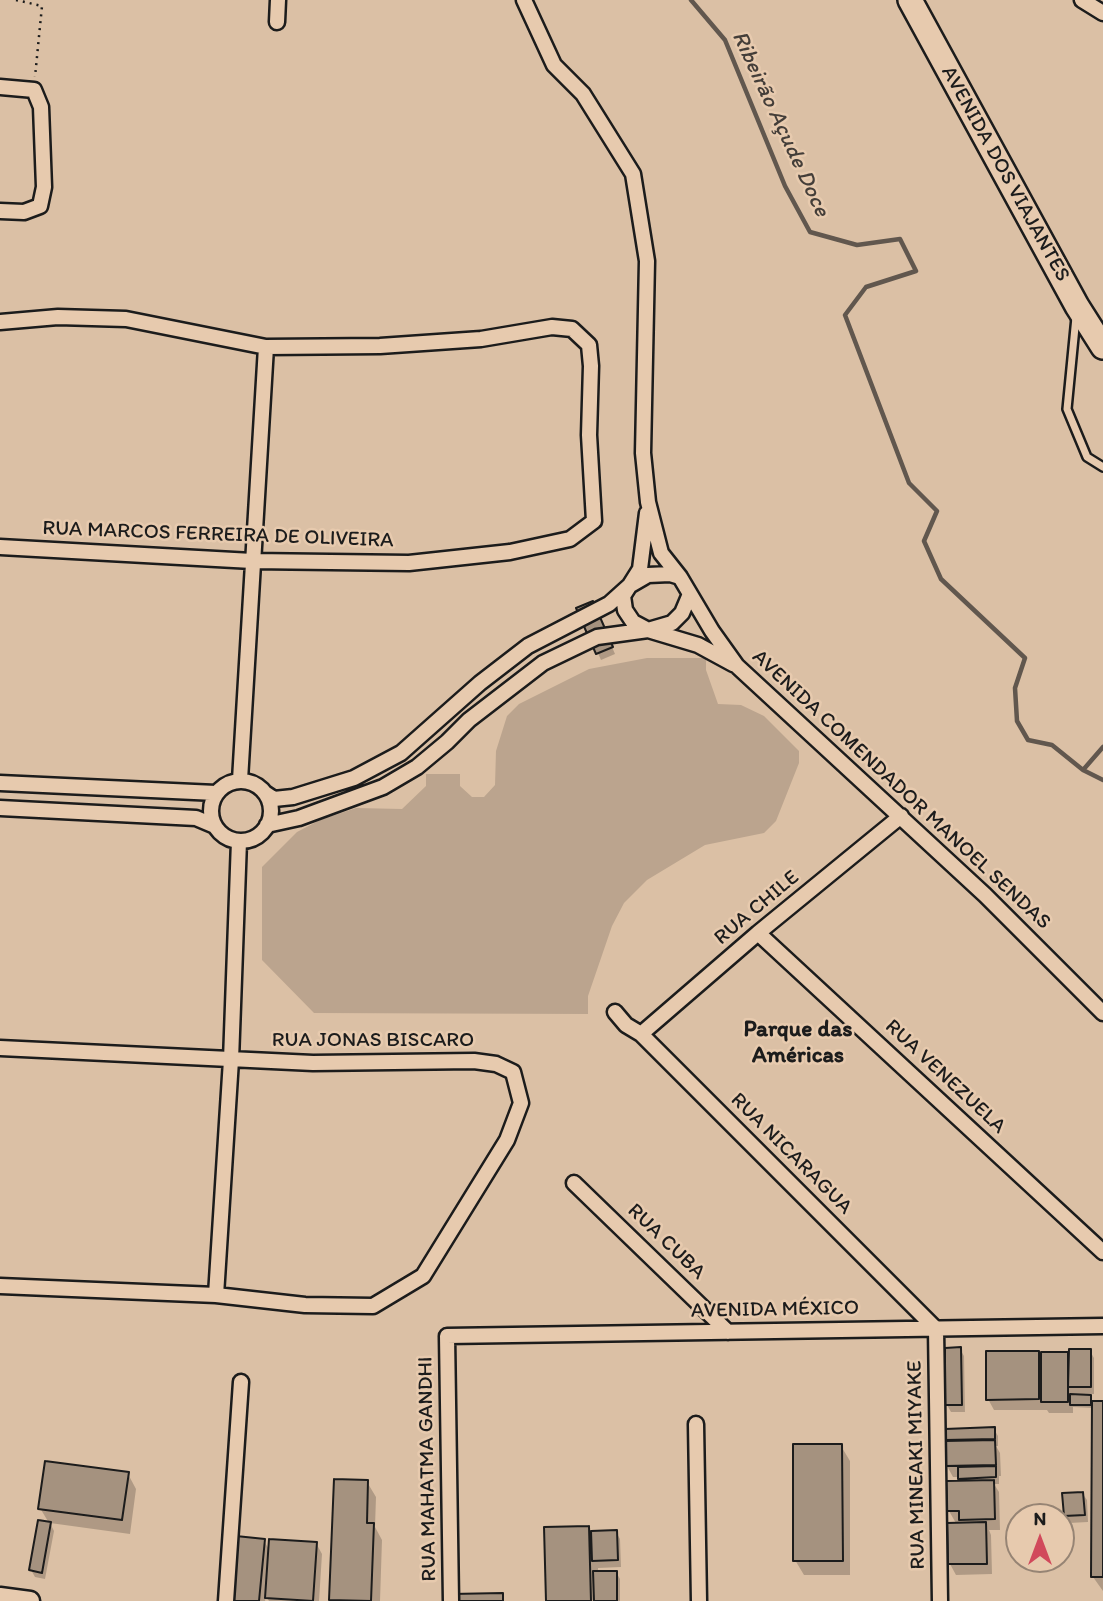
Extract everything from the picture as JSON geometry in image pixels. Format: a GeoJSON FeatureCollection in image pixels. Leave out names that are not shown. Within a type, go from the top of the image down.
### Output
{"type":"FeatureCollection","features":[{"type":"Feature","properties":{"kind":"main road","name":"AVENIDA DOS VIAJANTES"},"geometry":{"type":"LineString","coordinates":[[910,0],[1077,306],[1103,347]]}},
{"type":"Feature","properties":{"kind":"street"},"geometry":{"type":"LineString","coordinates":[[278,0],[278,22]]}},
{"type":"Feature","properties":{"kind":"street","name":"AVENIDA COMENDADOR MANOEL SENDAS"},"geometry":{"type":"LineString","coordinates":[[524,0],[554,65],[583,94],[633,174],[648,261],[643,453],[648,502],[660,553],[680,577],[712,631],[737,666],[985,894],[1103,1013]]}},
{"type":"Feature","properties":{"kind":"street"},"geometry":{"type":"LineString","coordinates":[[1082,0],[1103,13]]}},
{"type":"Feature","properties":{"kind":"street"},"geometry":{"type":"LineString","coordinates":[[0,87],[34,90],[41,107],[44,187],[40,206],[24,212],[0,211]]}},
{"type":"Feature","properties":{"kind":"street"},"geometry":{"type":"LineString","coordinates":[[0,322],[58,317],[126,319],[266,347],[240,780]]}},
{"type":"Feature","properties":{"kind":"street","name":"RUA MARCOS FERREIRA DE OLIVEIRA"},"geometry":{"type":"LineString","coordinates":[[0,547],[252,561],[409,563],[510,552],[570,539],[594,522],[589,435],[589,345],[572,329],[552,327],[481,339],[380,346],[266,347]]}},
{"type":"Feature","properties":{"kind":"street"},"geometry":{"type":"LineString","coordinates":[[648,502],[639,569],[623,596],[625,610],[633,622],[648,630],[698,645],[737,666]]}},
{"type":"Feature","properties":{"kind":"street"},"geometry":{"type":"LineString","coordinates":[[215,826],[210,809],[216,793],[226,784],[240,780],[254,783],[274,799],[293,797],[354,778],[401,753],[480,683],[528,646],[609,604],[629,586],[648,575],[670,574],[680,577]]}},
{"type":"Feature","properties":{"kind":"street"},"geometry":{"type":"LineString","coordinates":[[267,825],[299,818],[383,787],[417,767],[469,720],[543,663],[597,637],[648,630],[672,623],[682,613],[691,594]]}},
{"type":"Feature","properties":{"kind":"street"},"geometry":{"type":"LineString","coordinates":[[0,783],[216,793]]}},
{"type":"Feature","properties":{"kind":"street"},"geometry":{"type":"LineString","coordinates":[[0,808],[196,818],[215,826],[225,837],[239,841],[255,837],[267,825],[271,809],[265,793]]}},
{"type":"Feature","properties":{"kind":"street","name":"RUA CHILE"},"geometry":{"type":"LineString","coordinates":[[641,1034],[758,933],[901,817]]}},
{"type":"Feature","properties":{"kind":"street"},"geometry":{"type":"LineString","coordinates":[[0,1286],[216,1295],[231,1060],[239,841]]}},
{"type":"Feature","properties":{"kind":"street","name":"RUA VENEZUELA"},"geometry":{"type":"LineString","coordinates":[[758,933],[1103,1252]]}},
{"type":"Feature","properties":{"kind":"street","name":"RUA NICARAGUA"},"geometry":{"type":"LineString","coordinates":[[615,1012],[626,1025],[641,1034],[936,1329]]}},
{"type":"Feature","properties":{"kind":"street","name":"RUA JONAS BISCARO"},"geometry":{"type":"LineString","coordinates":[[0,1048],[313,1063],[474,1061],[496,1064],[513,1072],[521,1103],[507,1140],[423,1276],[373,1306],[305,1305],[216,1295]]}},
{"type":"Feature","properties":{"kind":"street","name":"RUA CUBA"},"geometry":{"type":"LineString","coordinates":[[574,1183],[728,1332]]}},
{"type":"Feature","properties":{"kind":"street","name":"AVENIDA MÉXICO"},"geometry":{"type":"LineString","coordinates":[[447,1336],[1103,1326]]}},
{"type":"Feature","properties":{"kind":"street","name":"RUA MINEAKI MIYAKE"},"geometry":{"type":"LineString","coordinates":[[936,1329],[940,1601]]}},
{"type":"Feature","properties":{"kind":"street","name":"RUA MAHATMA GANDHI"},"geometry":{"type":"LineString","coordinates":[[447,1336],[451,1601]]}},
{"type":"Feature","properties":{"kind":"street"},"geometry":{"type":"LineString","coordinates":[[226,1601],[241,1382]]}},
{"type":"Feature","properties":{"kind":"street"},"geometry":{"type":"LineString","coordinates":[[696,1424],[699,1601]]}},
{"type":"Feature","properties":{"kind":"street"},"geometry":{"type":"LineString","coordinates":[[0,1597],[30,1601]]}},
{"type":"Feature","properties":{"kind":"lane"},"geometry":{"type":"LineString","coordinates":[[1077,306],[1067,409],[1087,457],[1103,467]]}},
{"type":"Feature","properties":{"kind":"path"},"geometry":{"type":"LineString","coordinates":[[16,0],[42,6],[34,90]]}},
{"type":"Feature","properties":{"kind":"shaded area"},"geometry":{"type":"Polygon","coordinates":[[[647,658],[706,658],[706,670],[718,704],[741,705],[764,716],[799,751],[799,763],[776,821],[764,833],[705,845],[647,880],[624,903],[612,926],[588,996],[588,1014],[314,1013],[262,960],[262,867],[297,832],[320,820],[356,808],[402,809],[426,786],[426,774],[460,774],[460,786],[472,797],[484,797],[495,785],[496,751],[507,716],[519,704],[589,669],[647,658]]]}},
{"type":"Feature","properties":{"kind":"building"},"geometry":{"type":"Polygon","coordinates":[[[593,601],[613,647],[596,654],[576,608],[593,601]]]}},
{"type":"Feature","properties":{"kind":"building"},"geometry":{"type":"Polygon","coordinates":[[[961,1347],[962,1405],[945,1405],[945,1348],[961,1347]]]}},
{"type":"Feature","properties":{"kind":"building"},"geometry":{"type":"Polygon","coordinates":[[[1069,1349],[1091,1349],[1091,1387],[1068,1387],[1069,1349]]]}},
{"type":"Feature","properties":{"kind":"building"},"geometry":{"type":"Polygon","coordinates":[[[986,1351],[1039,1351],[1039,1399],[986,1400],[986,1351]]]}},
{"type":"Feature","properties":{"kind":"building"},"geometry":{"type":"Polygon","coordinates":[[[1041,1352],[1068,1352],[1068,1402],[1041,1402],[1041,1352]]]}},
{"type":"Feature","properties":{"kind":"building"},"geometry":{"type":"Polygon","coordinates":[[[1070,1394],[1091,1395],[1091,1405],[1070,1405],[1070,1394]]]}},
{"type":"Feature","properties":{"kind":"building"},"geometry":{"type":"Polygon","coordinates":[[[1092,1401],[1103,1401],[1103,1577],[1091,1577],[1092,1401]]]}},
{"type":"Feature","properties":{"kind":"building"},"geometry":{"type":"Polygon","coordinates":[[[995,1427],[995,1439],[945,1440],[945,1429],[995,1427]]]}},
{"type":"Feature","properties":{"kind":"building"},"geometry":{"type":"Polygon","coordinates":[[[995,1440],[996,1465],[945,1466],[945,1441],[995,1440]]]}},
{"type":"Feature","properties":{"kind":"building"},"geometry":{"type":"Polygon","coordinates":[[[793,1444],[842,1444],[843,1561],[793,1561],[793,1444]]]}},
{"type":"Feature","properties":{"kind":"building"},"geometry":{"type":"Polygon","coordinates":[[[45,1461],[129,1472],[122,1520],[38,1509],[45,1461]]]}},
{"type":"Feature","properties":{"kind":"building"},"geometry":{"type":"Polygon","coordinates":[[[996,1466],[996,1477],[958,1479],[958,1467],[996,1466]]]}},
{"type":"Feature","properties":{"kind":"building"},"geometry":{"type":"Polygon","coordinates":[[[334,1479],[368,1480],[367,1523],[374,1523],[371,1601],[329,1600],[334,1479]]]}},
{"type":"Feature","properties":{"kind":"building"},"geometry":{"type":"Polygon","coordinates":[[[994,1480],[995,1519],[959,1520],[959,1511],[947,1511],[946,1481],[994,1480]]]}},
{"type":"Feature","properties":{"kind":"building"},"geometry":{"type":"Polygon","coordinates":[[[1083,1492],[1085,1515],[1075,1515],[1075,1503],[1063,1503],[1062,1493],[1083,1492]]]}},
{"type":"Feature","properties":{"kind":"building"},"geometry":{"type":"Polygon","coordinates":[[[38,1520],[51,1522],[42,1573],[29,1570],[38,1520]]]}},
{"type":"Feature","properties":{"kind":"building"},"geometry":{"type":"Polygon","coordinates":[[[986,1522],[987,1564],[948,1564],[947,1523],[986,1522]]]}},
{"type":"Feature","properties":{"kind":"building"},"geometry":{"type":"Polygon","coordinates":[[[589,1526],[591,1601],[546,1601],[544,1527],[589,1526]]]}},
{"type":"Feature","properties":{"kind":"building"},"geometry":{"type":"Polygon","coordinates":[[[617,1530],[618,1560],[592,1561],[591,1531],[617,1530]]]}},
{"type":"Feature","properties":{"kind":"building"},"geometry":{"type":"Polygon","coordinates":[[[236,1536],[265,1539],[259,1601],[229,1601],[236,1536]]]}},
{"type":"Feature","properties":{"kind":"building"},"geometry":{"type":"Polygon","coordinates":[[[269,1539],[317,1542],[313,1601],[265,1598],[269,1539]]]}},
{"type":"Feature","properties":{"kind":"building"},"geometry":{"type":"Polygon","coordinates":[[[593,1571],[617,1571],[617,1601],[594,1601],[593,1571]]]}},
{"type":"Feature","properties":{"kind":"building"},"geometry":{"type":"Polygon","coordinates":[[[503,1593],[503,1601],[451,1601],[451,1594],[503,1593]]]}},
{"type":"Feature","properties":{"kind":"waterway","name":"Ribeirão Açude Doce"},"geometry":{"type":"LineString","coordinates":[[691,0],[725,40],[785,186],[810,232],[857,245],[900,239],[916,271],[866,287],[845,315],[909,483],[937,511],[924,541],[941,579],[1025,658],[1015,688],[1017,721],[1028,740],[1052,745],[1083,770],[1103,780]]}},
{"type":"Feature","properties":{"kind":"waterway"},"geometry":{"type":"LineString","coordinates":[[1083,770],[1103,747]]}},
{"type":"Feature","properties":{"kind":"district","name":"Parque das Américas"},"geometry":{"type":"Point","coordinates":[798,1043]}}]}
